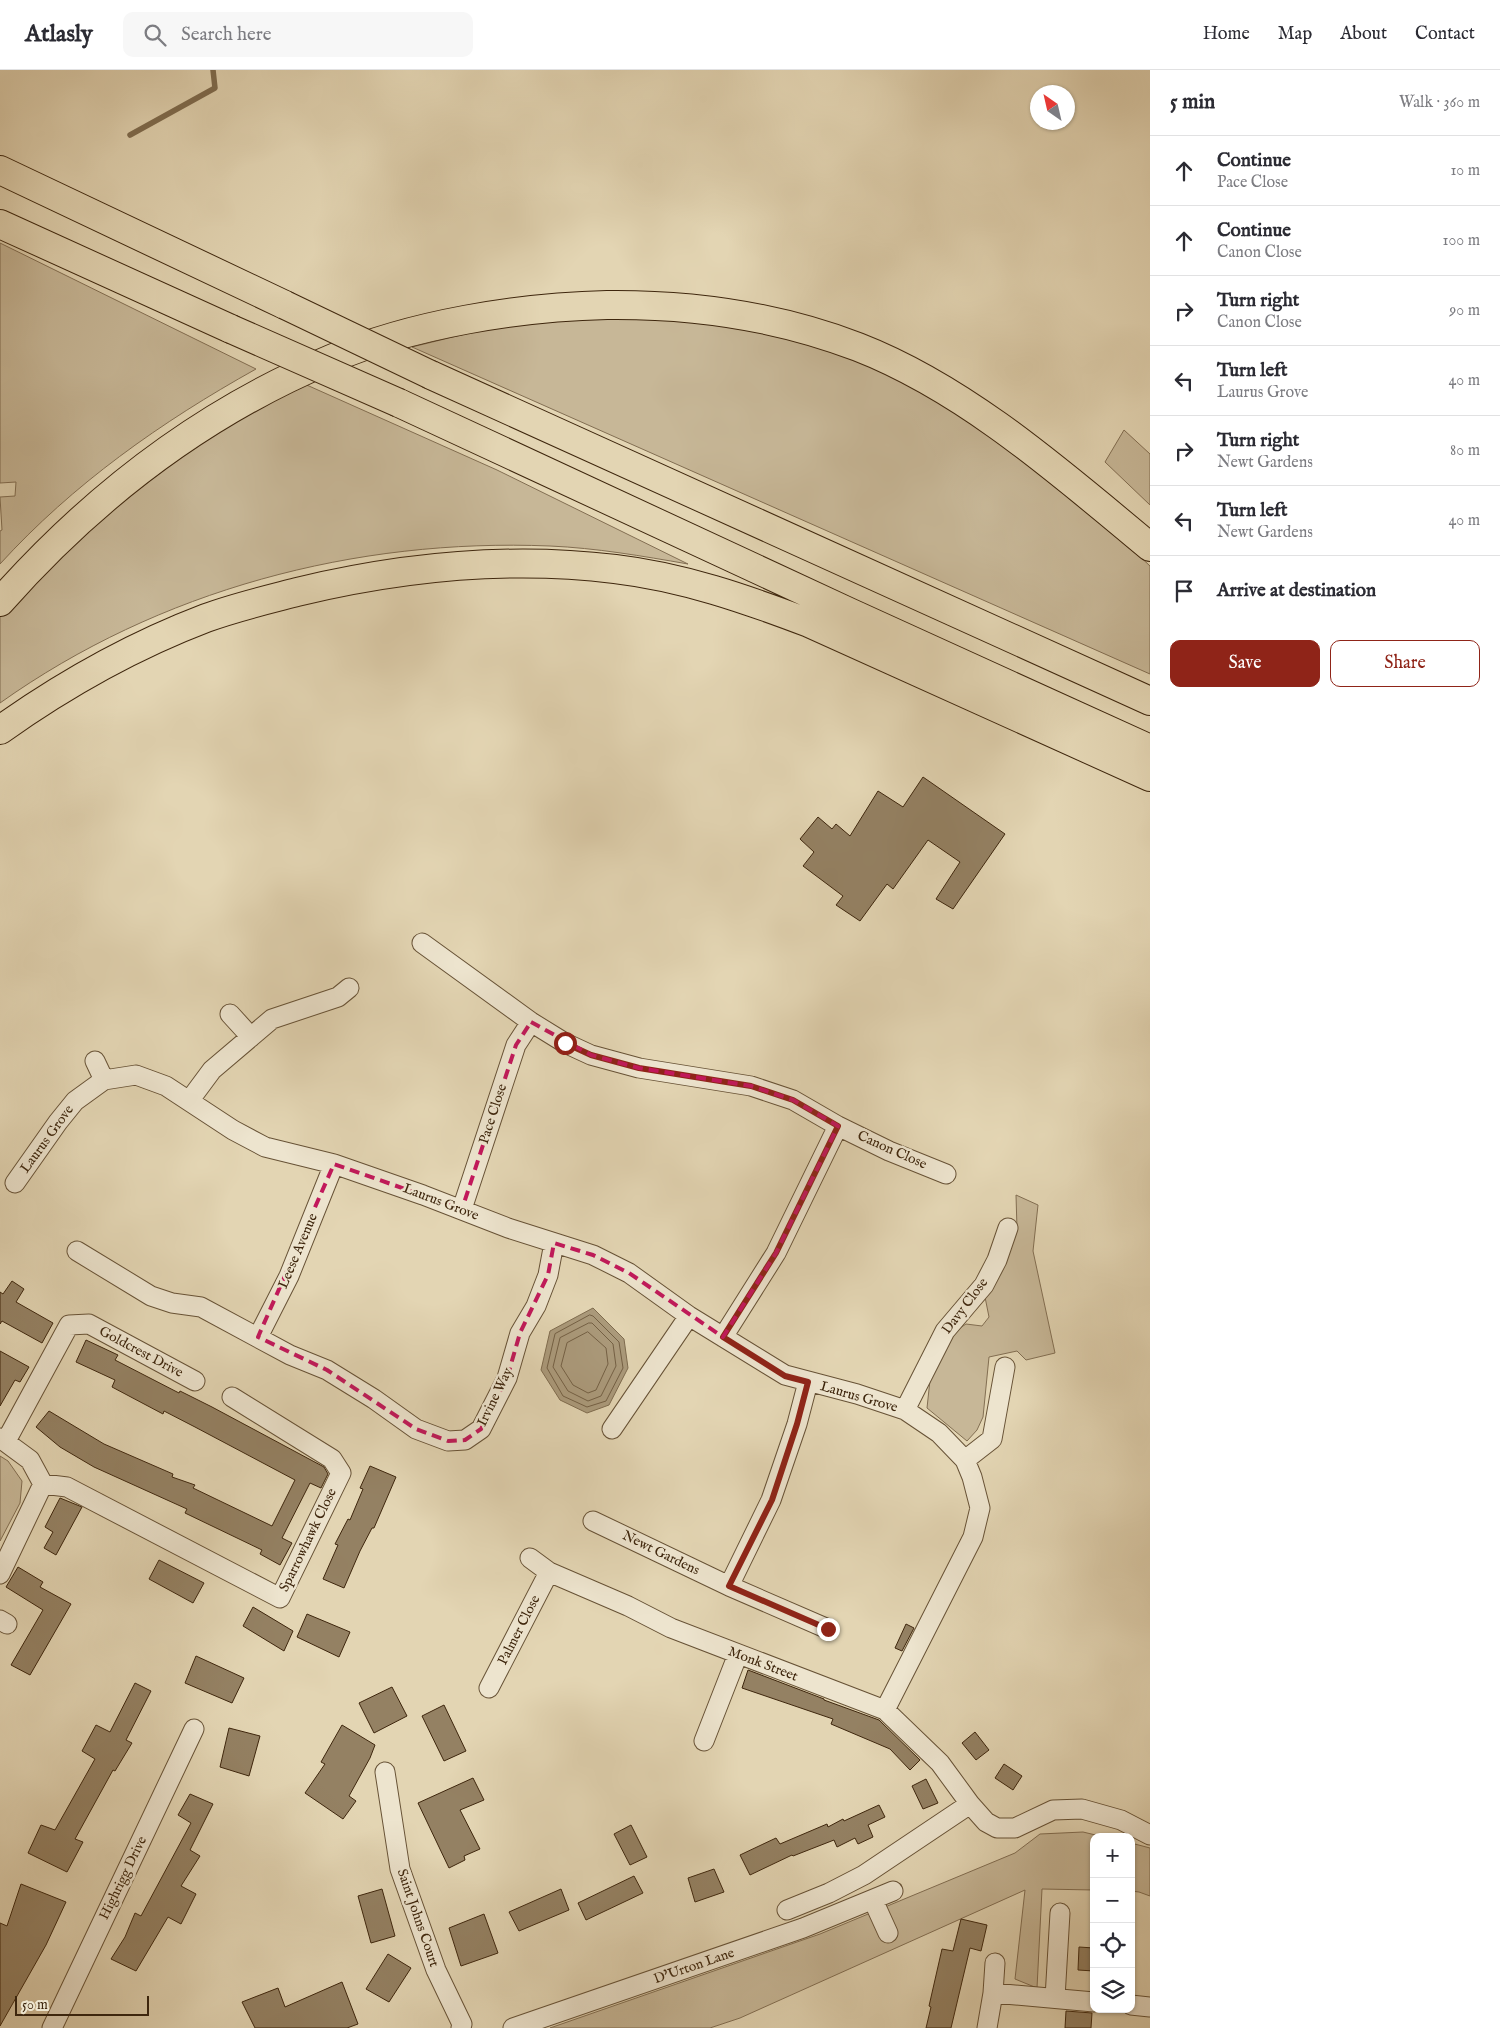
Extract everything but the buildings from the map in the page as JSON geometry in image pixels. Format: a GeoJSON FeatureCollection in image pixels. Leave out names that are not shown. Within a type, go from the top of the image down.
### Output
{"type":"FeatureCollection","features":[{"type":"Feature","properties":{"kind":"highway"},"geometry":{"type":"LineString","coordinates":[[0,170],[432,374],[1150,701]]}},
{"type":"Feature","properties":{"kind":"highway"},"geometry":{"type":"LineString","coordinates":[[0,224],[399,403],[840,608],[1150,748]]}},
{"type":"Feature","properties":{"kind":"highway"},"geometry":{"type":"LineString","coordinates":[[0,602],[62,538],[169,447],[281,382],[332,358],[391,337],[477,318],[548,308],[642,305],[715,311],[780,322],[859,348],[907,370],[984,416],[1060,472],[1150,547]]}},
{"type":"Feature","properties":{"kind":"highway"},"geometry":{"type":"LineString","coordinates":[[0,730],[65,688],[110,663],[155,640],[205,618],[241,606],[377,575],[483,564],[531,562],[616,569],[660,576],[750,601],[818,626],[1150,777]]}},
{"type":"Feature","properties":{"kind":"street"},"geometry":{"type":"LineString","coordinates":[[422,943],[531,1022]]}},
{"type":"Feature","properties":{"kind":"street"},"geometry":{"type":"LineString","coordinates":[[189,1101],[212,1070],[272,1019],[338,997],[349,988]]}},
{"type":"Feature","properties":{"kind":"street"},"geometry":{"type":"LineString","coordinates":[[230,1014],[251,1037]]}},
{"type":"Feature","properties":{"kind":"street","name":"Canon Close"},"geometry":{"type":"LineString","coordinates":[[531,1022],[565,1043],[591,1055],[639,1068],[751,1086],[793,1100],[838,1126],[946,1174]]}},
{"type":"Feature","properties":{"kind":"street","name":"Pace Close"},"geometry":{"type":"LineString","coordinates":[[462,1209],[516,1045],[531,1022]]}},
{"type":"Feature","properties":{"kind":"street"},"geometry":{"type":"LineString","coordinates":[[95,1061],[104,1080]]}},
{"type":"Feature","properties":{"kind":"street","name":"Laurus Grove"},"geometry":{"type":"LineString","coordinates":[[15,1183],[75,1101],[104,1080],[136,1075],[166,1086],[233,1130],[266,1147],[334,1164],[462,1209],[508,1228],[593,1255],[629,1273],[689,1316],[785,1376],[857,1394],[905,1410],[940,1433],[965,1460],[980,1508],[974,1537],[885,1710]]}},
{"type":"Feature","properties":{"kind":"street"},"geometry":{"type":"LineString","coordinates":[[723,1337],[776,1253],[838,1126]]}},
{"type":"Feature","properties":{"kind":"street","name":"Leese Avenue"},"geometry":{"type":"LineString","coordinates":[[258,1337],[289,1276],[334,1164]]}},
{"type":"Feature","properties":{"kind":"street","name":"Davy Close"},"geometry":{"type":"LineString","coordinates":[[905,1410],[945,1331],[984,1286],[997,1260],[1008,1228]]}},
{"type":"Feature","properties":{"kind":"street","name":"Irvine Way"},"geometry":{"type":"LineString","coordinates":[[258,1337],[290,1355],[327,1370],[392,1411],[416,1429],[448,1441],[465,1440],[481,1429],[507,1378],[520,1333],[539,1298],[548,1275],[554,1243]]}},
{"type":"Feature","properties":{"kind":"street"},"geometry":{"type":"LineString","coordinates":[[77,1251],[151,1296],[200,1307],[258,1337]]}},
{"type":"Feature","properties":{"kind":"street"},"geometry":{"type":"LineString","coordinates":[[612,1429],[689,1316]]}},
{"type":"Feature","properties":{"kind":"street","name":"Goldcrest Drive"},"geometry":{"type":"LineString","coordinates":[[43,1484],[30,1460],[3,1439],[69,1325],[89,1324],[195,1381]]}},
{"type":"Feature","properties":{"kind":"street"},"geometry":{"type":"LineString","coordinates":[[965,1460],[992,1439],[1005,1367]]}},
{"type":"Feature","properties":{"kind":"street"},"geometry":{"type":"LineString","coordinates":[[729,1586],[772,1500],[797,1424],[808,1382]]}},
{"type":"Feature","properties":{"kind":"street","name":"Sparrowhawk Close"},"geometry":{"type":"LineString","coordinates":[[43,1484],[67,1487],[280,1598],[341,1473],[332,1459],[232,1397]]}},
{"type":"Feature","properties":{"kind":"street"},"geometry":{"type":"LineString","coordinates":[[0,1574],[43,1484]]}},
{"type":"Feature","properties":{"kind":"street","name":"Newt Gardens"},"geometry":{"type":"LineString","coordinates":[[594,1521],[729,1586],[828,1629]]}},
{"type":"Feature","properties":{"kind":"street","name":"Monk Street"},"geometry":{"type":"LineString","coordinates":[[530,1558],[549,1572],[628,1606],[671,1628],[885,1710],[940,1763],[970,1804],[986,1822],[997,1828],[1015,1828],[1053,1810],[1082,1808],[1121,1820],[1150,1835]]}},
{"type":"Feature","properties":{"kind":"street","name":"Palmer Close"},"geometry":{"type":"LineString","coordinates":[[489,1688],[549,1572]]}},
{"type":"Feature","properties":{"kind":"street"},"geometry":{"type":"LineString","coordinates":[[704,1741],[738,1654]]}},
{"type":"Feature","properties":{"kind":"street","name":"Highrigg Drive"},"geometry":{"type":"LineString","coordinates":[[52,2028],[194,1728]]}},
{"type":"Feature","properties":{"kind":"street","name":"Saint Johns Court"},"geometry":{"type":"LineString","coordinates":[[384,1772],[400,1869],[436,1970],[462,2024],[461,2028]]}},
{"type":"Feature","properties":{"kind":"street"},"geometry":{"type":"LineString","coordinates":[[786,1910],[829,1893],[864,1875],[970,1804]]}},
{"type":"Feature","properties":{"kind":"street","name":"D'Urton Lane"},"geometry":{"type":"LineString","coordinates":[[513,2028],[803,1928],[893,1891]]}},
{"type":"Feature","properties":{"kind":"street"},"geometry":{"type":"LineString","coordinates":[[873,1900],[888,1933]]}},
{"type":"Feature","properties":{"kind":"street"},"geometry":{"type":"LineString","coordinates":[[1055,1998],[1060,1913]]}},
{"type":"Feature","properties":{"kind":"street"},"geometry":{"type":"LineString","coordinates":[[986,2028],[995,1963]]}},
{"type":"Feature","properties":{"kind":"street"},"geometry":{"type":"LineString","coordinates":[[992,1993],[1090,2002]]}},
{"type":"Feature","properties":{"kind":"street"},"geometry":{"type":"LineString","coordinates":[[1135,2005],[1150,2007]]}},
{"type":"Feature","properties":{"kind":"highlighted area"},"geometry":{"type":"Polygon","coordinates":[[[531,1022],[591,1055],[639,1068],[751,1086],[793,1100],[838,1126],[776,1253],[723,1337],[629,1273],[593,1255],[554,1243],[548,1275],[520,1333],[507,1378],[481,1429],[465,1440],[448,1441],[416,1429],[327,1370],[258,1337],[334,1164],[462,1209],[516,1045],[531,1022]]]}},
{"type":"Feature","properties":{"kind":"shaded area"},"geometry":{"type":"Polygon","coordinates":[[[0,243],[256,369],[186,411],[120,456],[57,507],[0,564],[0,531],[2,530],[0,497],[15,496],[16,482],[0,483],[0,243]]]}},
{"type":"Feature","properties":{"kind":"shaded area"},"geometry":{"type":"Polygon","coordinates":[[[630,316],[718,323],[804,342],[887,372],[965,413],[1102,521],[1150,566],[1150,674],[412,347],[498,326],[630,316]]]}},
{"type":"Feature","properties":{"kind":"shaded area"},"geometry":{"type":"Polygon","coordinates":[[[300,382],[497,470],[688,564],[602,550],[550,546],[477,546],[404,551],[332,562],[262,579],[192,602],[126,630],[61,663],[0,703],[0,617],[69,546],[180,455],[300,382]]]}},
{"type":"Feature","properties":{"kind":"shaded area"},"geometry":{"type":"Polygon","coordinates":[[[1124,430],[1150,454],[1150,505],[1105,462],[1124,430]]]}},
{"type":"Feature","properties":{"kind":"shaded area"},"geometry":{"type":"Polygon","coordinates":[[[1016,1195],[1038,1205],[1033,1251],[1055,1353],[1026,1360],[1017,1351],[989,1357],[983,1417],[977,1430],[967,1441],[927,1408],[930,1380],[954,1332],[966,1324],[982,1326],[989,1317],[985,1297],[1017,1229],[1016,1195]]]}},
{"type":"Feature","properties":{"kind":"shaded area"},"geometry":{"type":"Polygon","coordinates":[[[0,1456],[8,1461],[22,1481],[20,1503],[0,1541],[0,1456]]]}},
{"type":"Feature","properties":{"kind":"shaded area"},"geometry":{"type":"Polygon","coordinates":[[[1083,1832],[1090,1834],[1090,1890],[1042,1889],[1037,1988],[1015,1979],[1025,1890],[740,2018],[710,2028],[550,2028],[820,1934],[1015,1853],[1040,1834],[1083,1832]]]}},
{"type":"Feature","properties":{"kind":"shaded area"},"geometry":{"type":"Polygon","coordinates":[[[1135,1844],[1150,1848],[1150,1896],[1135,1892],[1135,1844]]]}},
{"type":"Feature","properties":{"kind":"water"},"geometry":{"type":"Polygon","coordinates":[[[593,1308],[624,1339],[628,1368],[609,1405],[587,1413],[560,1400],[541,1370],[550,1331],[593,1308]]]}},
{"type":"Feature","properties":{"kind":"waterway"},"geometry":{"type":"LineString","coordinates":[[130,135],[215,88],[213,70]]}},
{"type":"Feature","properties":{"kind":"route"},"geometry":{"type":"LineString","coordinates":[[565,1043],[591,1055],[639,1068],[751,1086],[793,1100],[838,1126],[776,1253],[723,1337],[785,1376],[808,1382],[797,1424],[772,1500],[729,1586],[828,1629]]}}]}
